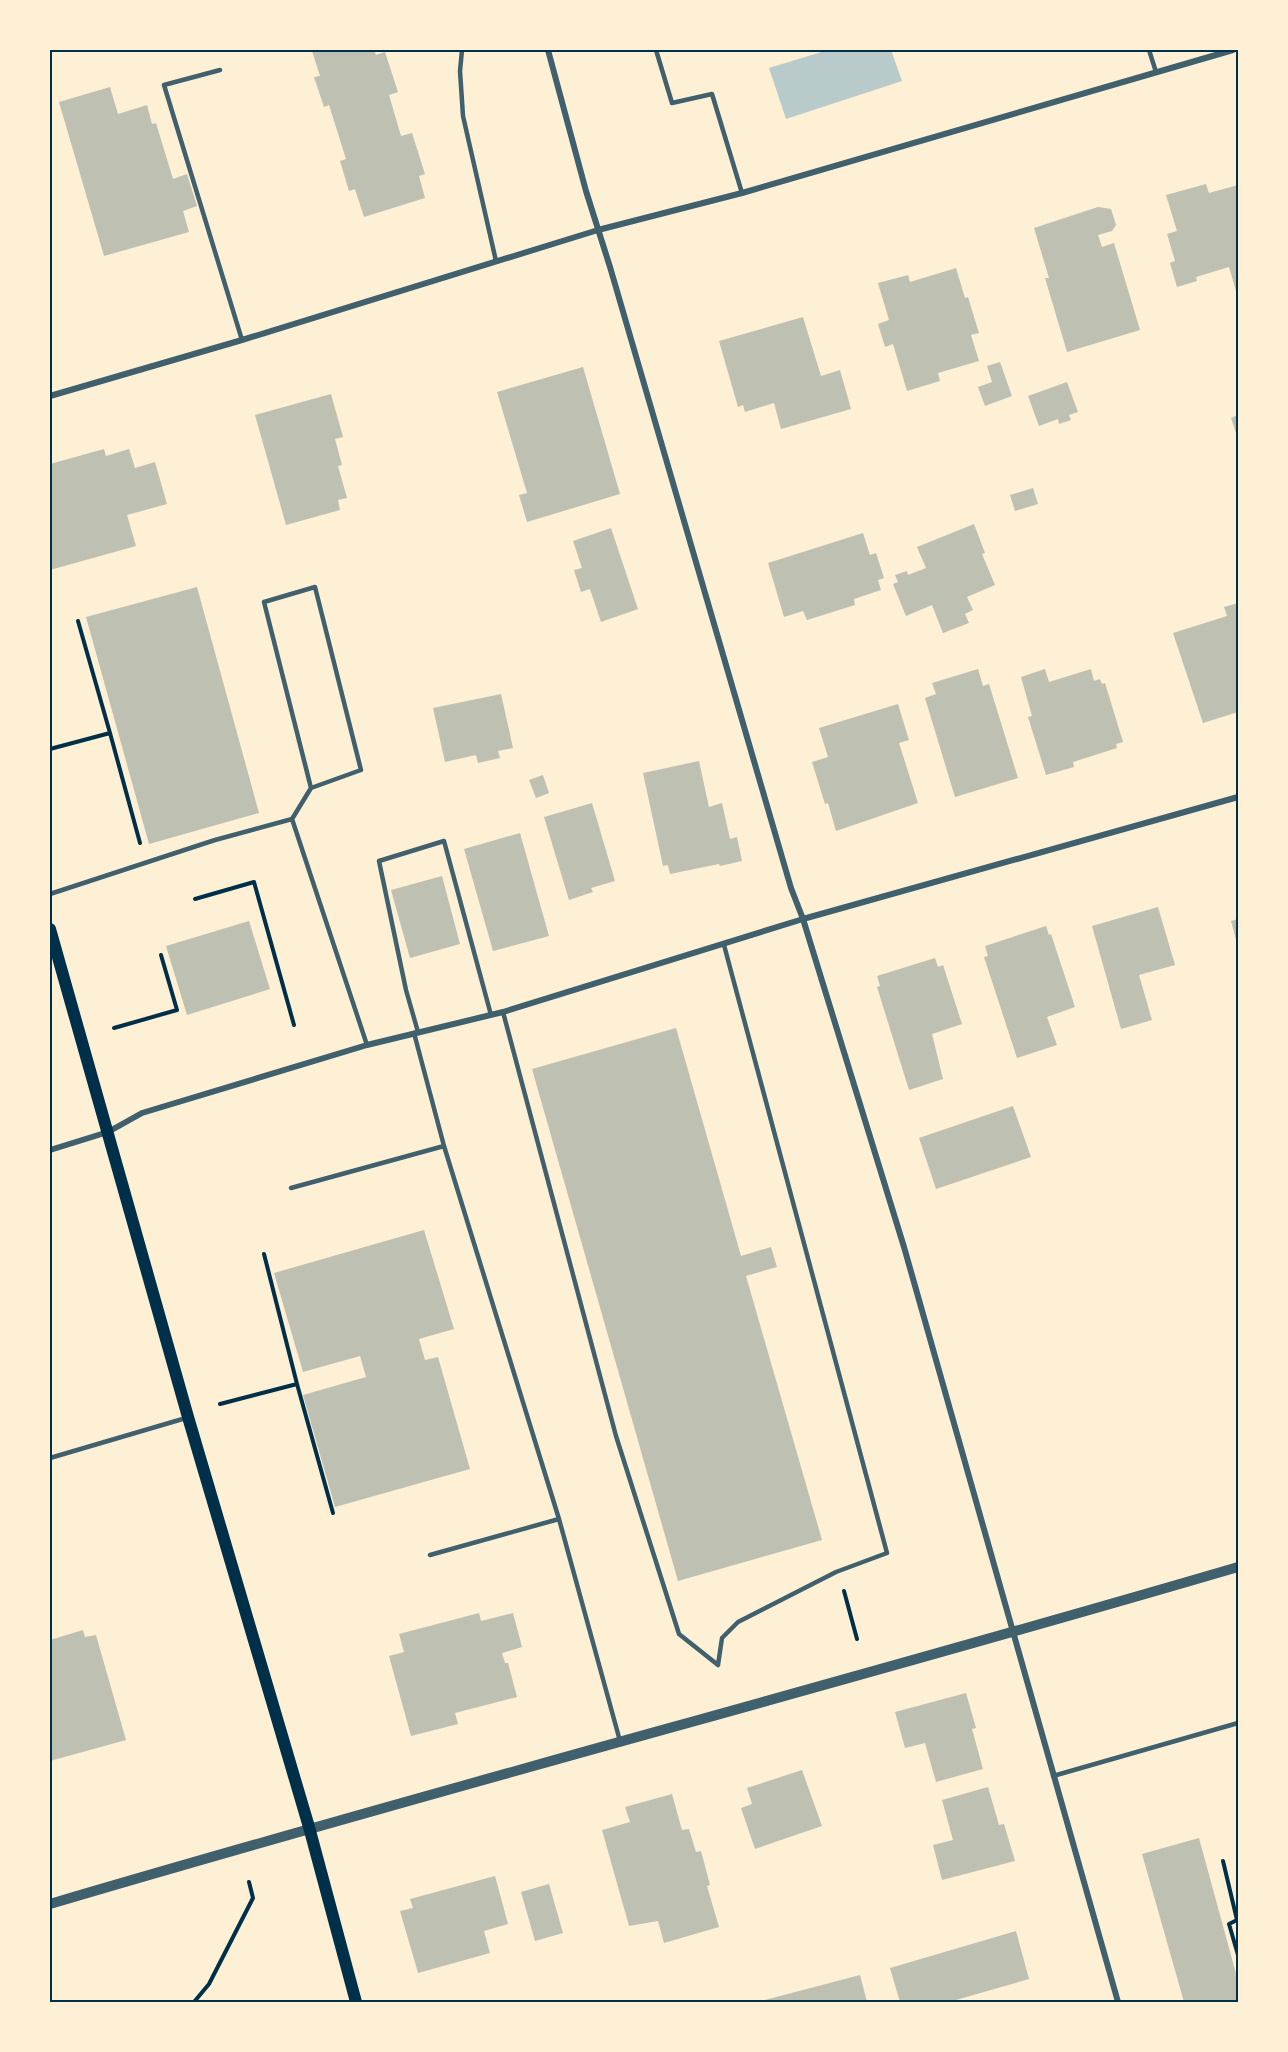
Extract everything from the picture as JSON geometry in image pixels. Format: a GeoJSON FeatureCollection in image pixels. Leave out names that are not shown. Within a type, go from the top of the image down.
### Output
{"type":"FeatureCollection","features":[{"type":"Feature","properties":{"kind":"main road"},"geometry":{"type":"LineString","coordinates":[[50,930],[188,1417],[309,1827],[356,2002]]}},
{"type":"Feature","properties":{"kind":"street"},"geometry":{"type":"LineString","coordinates":[[548,50],[598,230],[791,888],[803,919],[904,1247],[1118,2002]]}},
{"type":"Feature","properties":{"kind":"street"},"geometry":{"type":"LineString","coordinates":[[50,396],[242,340],[598,230],[742,193],[1233,50]]}},
{"type":"Feature","properties":{"kind":"street"},"geometry":{"type":"LineString","coordinates":[[50,1150],[108,1132],[142,1113],[367,1045],[503,1012],[803,919],[1239,797]]}},
{"type":"Feature","properties":{"kind":"street"},"geometry":{"type":"LineString","coordinates":[[50,1904],[309,1827],[1013,1633],[1239,1567]]}},
{"type":"Feature","properties":{"kind":"lane"},"geometry":{"type":"LineString","coordinates":[[462,50],[460,71],[464,116],[496,261]]}},
{"type":"Feature","properties":{"kind":"lane"},"geometry":{"type":"LineString","coordinates":[[656,50],[672,103],[712,94],[742,193]]}},
{"type":"Feature","properties":{"kind":"lane"},"geometry":{"type":"LineString","coordinates":[[1149,50],[1156,72]]}},
{"type":"Feature","properties":{"kind":"lane"},"geometry":{"type":"LineString","coordinates":[[220,70],[164,85],[242,340]]}},
{"type":"Feature","properties":{"kind":"lane"},"geometry":{"type":"LineString","coordinates":[[50,894],[215,840],[292,819],[311,788],[361,770],[315,587],[264,602],[311,788]]}},
{"type":"Feature","properties":{"kind":"lane"},"geometry":{"type":"LineString","coordinates":[[292,819],[367,1045]]}},
{"type":"Feature","properties":{"kind":"lane"},"geometry":{"type":"LineString","coordinates":[[491,1015],[444,841],[379,861],[406,990],[444,1146],[559,1519],[620,1742]]}},
{"type":"Feature","properties":{"kind":"lane"},"geometry":{"type":"LineString","coordinates":[[503,1012],[616,1436],[679,1634],[718,1665],[722,1638],[738,1622],[836,1572],[887,1553],[723,945]]}},
{"type":"Feature","properties":{"kind":"lane"},"geometry":{"type":"LineString","coordinates":[[291,1188],[444,1146]]}},
{"type":"Feature","properties":{"kind":"lane"},"geometry":{"type":"LineString","coordinates":[[50,1458],[188,1417]]}},
{"type":"Feature","properties":{"kind":"lane"},"geometry":{"type":"LineString","coordinates":[[430,1555],[559,1519]]}},
{"type":"Feature","properties":{"kind":"lane"},"geometry":{"type":"LineString","coordinates":[[1053,1776],[1238,1724]]}},
{"type":"Feature","properties":{"kind":"path"},"geometry":{"type":"LineString","coordinates":[[78,621],[141,845]]}},
{"type":"Feature","properties":{"kind":"path"},"geometry":{"type":"LineString","coordinates":[[50,749],[110,733]]}},
{"type":"Feature","properties":{"kind":"path"},"geometry":{"type":"LineString","coordinates":[[195,899],[254,882],[294,1025]]}},
{"type":"Feature","properties":{"kind":"path"},"geometry":{"type":"LineString","coordinates":[[114,1028],[177,1010],[161,955]]}},
{"type":"Feature","properties":{"kind":"path"},"geometry":{"type":"LineString","coordinates":[[264,1254],[333,1513]]}},
{"type":"Feature","properties":{"kind":"path"},"geometry":{"type":"LineString","coordinates":[[220,1404],[297,1384]]}},
{"type":"Feature","properties":{"kind":"path"},"geometry":{"type":"LineString","coordinates":[[836,1572],[843,1588],[857,1639]]}},
{"type":"Feature","properties":{"kind":"path"},"geometry":{"type":"LineString","coordinates":[[1223,1861],[1237,1920],[1229,1924],[1239,1955]]}},
{"type":"Feature","properties":{"kind":"path"},"geometry":{"type":"LineString","coordinates":[[194,2002],[209,1984],[253,1898],[249,1882]]}},
{"type":"Feature","properties":{"kind":"shaded area"},"geometry":{"type":"Polygon","coordinates":[[[828,50],[891,50],[902,81],[786,119],[769,68],[828,50]]]}},
{"type":"Feature","properties":{"kind":"building"},"geometry":{"type":"Polygon","coordinates":[[[374,50],[376,55],[385,52],[398,92],[389,95],[401,136],[412,133],[425,174],[419,176],[425,198],[364,217],[355,189],[349,191],[340,161],[346,159],[329,105],[324,107],[314,77],[320,76],[312,51],[374,50]]]}},
{"type":"Feature","properties":{"kind":"building"},"geometry":{"type":"Polygon","coordinates":[[[110,87],[118,114],[147,105],[152,124],[156,123],[173,179],[187,174],[197,206],[183,211],[189,232],[104,256],[59,102],[110,87]]]}},
{"type":"Feature","properties":{"kind":"building"},"geometry":{"type":"Polygon","coordinates":[[[1206,184],[1209,193],[1238,185],[1238,298],[1229,267],[1196,277],[1197,281],[1177,287],[1170,263],[1175,261],[1167,234],[1177,231],[1166,195],[1206,184]]]}},
{"type":"Feature","properties":{"kind":"building"},"geometry":{"type":"Polygon","coordinates":[[[1098,207],[1111,209],[1116,225],[1112,231],[1098,235],[1102,247],[1114,243],[1140,330],[1067,352],[1045,278],[1049,278],[1034,228],[1098,207]]]}},
{"type":"Feature","properties":{"kind":"building"},"geometry":{"type":"Polygon","coordinates":[[[956,268],[979,333],[971,335],[979,361],[938,373],[940,381],[907,391],[893,344],[885,347],[878,324],[889,320],[878,283],[908,275],[910,282],[956,268]]]}},
{"type":"Feature","properties":{"kind":"building"},"geometry":{"type":"Polygon","coordinates":[[[803,317],[821,376],[840,370],[851,409],[781,429],[774,403],[745,412],[743,405],[738,407],[719,341],[803,317]]]}},
{"type":"Feature","properties":{"kind":"building"},"geometry":{"type":"Polygon","coordinates":[[[1000,362],[1012,396],[985,406],[978,387],[992,382],[987,366],[1000,362]]]}},
{"type":"Feature","properties":{"kind":"building"},"geometry":{"type":"Polygon","coordinates":[[[583,367],[620,494],[527,522],[519,495],[527,493],[497,392],[583,367]]]}},
{"type":"Feature","properties":{"kind":"building"},"geometry":{"type":"Polygon","coordinates":[[[1067,382],[1078,412],[1069,415],[1071,420],[1059,424],[1058,419],[1039,426],[1028,396],[1067,382]]]}},
{"type":"Feature","properties":{"kind":"building"},"geometry":{"type":"Polygon","coordinates":[[[331,394],[343,437],[335,439],[342,465],[338,466],[347,498],[338,500],[340,510],[286,525],[255,415],[331,394]]]}},
{"type":"Feature","properties":{"kind":"building"},"geometry":{"type":"Polygon","coordinates":[[[1238,415],[1238,439],[1231,418],[1238,415]]]}},
{"type":"Feature","properties":{"kind":"building"},"geometry":{"type":"Polygon","coordinates":[[[104,449],[106,456],[129,449],[135,468],[155,462],[167,504],[127,515],[136,546],[50,570],[50,464],[104,449]]]}},
{"type":"Feature","properties":{"kind":"building"},"geometry":{"type":"Polygon","coordinates":[[[1033,488],[1038,504],[1015,511],[1010,495],[1033,488]]]}},
{"type":"Feature","properties":{"kind":"building"},"geometry":{"type":"Polygon","coordinates":[[[974,524],[985,553],[982,554],[995,585],[967,597],[973,610],[965,614],[969,623],[943,633],[932,605],[906,616],[893,584],[898,582],[895,575],[907,571],[908,575],[926,568],[917,547],[974,524]]]}},
{"type":"Feature","properties":{"kind":"building"},"geometry":{"type":"Polygon","coordinates":[[[611,528],[638,609],[601,622],[590,589],[581,592],[574,570],[582,568],[573,541],[611,528]]]}},
{"type":"Feature","properties":{"kind":"building"},"geometry":{"type":"Polygon","coordinates":[[[863,533],[870,555],[876,553],[884,578],[878,580],[881,590],[854,599],[855,605],[807,620],[803,611],[784,617],[768,563],[863,533]]]}},
{"type":"Feature","properties":{"kind":"building"},"geometry":{"type":"Polygon","coordinates":[[[197,587],[259,813],[149,844],[86,617],[197,587]]]}},
{"type":"Feature","properties":{"kind":"building"},"geometry":{"type":"Polygon","coordinates":[[[1238,603],[1238,712],[1203,723],[1173,633],[1227,616],[1224,607],[1238,603]]]}},
{"type":"Feature","properties":{"kind":"building"},"geometry":{"type":"Polygon","coordinates":[[[978,669],[983,686],[989,684],[1018,778],[955,797],[925,698],[936,694],[932,683],[978,669]]]}},
{"type":"Feature","properties":{"kind":"building"},"geometry":{"type":"Polygon","coordinates":[[[1045,669],[1049,682],[1091,669],[1094,681],[1100,679],[1102,684],[1105,683],[1123,742],[1116,744],[1117,748],[1073,762],[1074,767],[1046,775],[1028,717],[1032,716],[1021,677],[1045,669]]]}},
{"type":"Feature","properties":{"kind":"building"},"geometry":{"type":"Polygon","coordinates":[[[501,694],[513,748],[498,751],[500,758],[478,763],[476,755],[445,762],[433,708],[501,694]]]}},
{"type":"Feature","properties":{"kind":"building"},"geometry":{"type":"Polygon","coordinates":[[[898,704],[909,740],[899,743],[918,803],[836,831],[812,762],[828,757],[819,728],[898,704]]]}},
{"type":"Feature","properties":{"kind":"building"},"geometry":{"type":"Polygon","coordinates":[[[699,761],[709,807],[722,803],[730,839],[737,837],[742,861],[670,874],[668,865],[663,866],[643,773],[699,761]]]}},
{"type":"Feature","properties":{"kind":"building"},"geometry":{"type":"Polygon","coordinates":[[[543,775],[549,793],[536,798],[529,780],[543,775]]]}},
{"type":"Feature","properties":{"kind":"building"},"geometry":{"type":"Polygon","coordinates":[[[592,803],[615,881],[591,888],[593,892],[569,900],[544,817],[592,803]]]}},
{"type":"Feature","properties":{"kind":"building"},"geometry":{"type":"Polygon","coordinates":[[[520,833],[549,936],[493,951],[464,849],[520,833]]]}},
{"type":"Feature","properties":{"kind":"building"},"geometry":{"type":"Polygon","coordinates":[[[442,876],[460,944],[410,958],[391,890],[442,876]]]}},
{"type":"Feature","properties":{"kind":"building"},"geometry":{"type":"Polygon","coordinates":[[[1158,907],[1175,965],[1139,975],[1152,1020],[1121,1029],[1092,926],[1158,907]]]}},
{"type":"Feature","properties":{"kind":"building"},"geometry":{"type":"Polygon","coordinates":[[[1238,919],[1238,947],[1231,921],[1238,919]]]}},
{"type":"Feature","properties":{"kind":"building"},"geometry":{"type":"Polygon","coordinates":[[[249,921],[270,989],[187,1015],[166,946],[249,921]]]}},
{"type":"Feature","properties":{"kind":"building"},"geometry":{"type":"Polygon","coordinates":[[[1046,926],[1049,935],[1051,934],[1075,1007],[1047,1017],[1057,1045],[1017,1058],[984,957],[988,956],[985,946],[1046,926]]]}},
{"type":"Feature","properties":{"kind":"building"},"geometry":{"type":"Polygon","coordinates":[[[935,958],[938,967],[943,965],[962,1024],[932,1034],[943,1079],[909,1090],[877,987],[880,986],[877,976],[935,958]]]}},
{"type":"Feature","properties":{"kind":"building"},"geometry":{"type":"Polygon","coordinates":[[[676,1028],[741,1256],[771,1247],[777,1267],[746,1276],[822,1540],[678,1581],[532,1069],[676,1028]]]}},
{"type":"Feature","properties":{"kind":"building"},"geometry":{"type":"Polygon","coordinates":[[[1013,1106],[1031,1157],[936,1189],[919,1138],[1013,1106]]]}},
{"type":"Feature","properties":{"kind":"building"},"geometry":{"type":"Polygon","coordinates":[[[424,1230],[454,1329],[419,1339],[425,1360],[438,1357],[470,1469],[335,1507],[303,1395],[366,1377],[360,1356],[303,1372],[274,1273],[424,1230]]]}},
{"type":"Feature","properties":{"kind":"building"},"geometry":{"type":"Polygon","coordinates":[[[479,1613],[481,1621],[513,1613],[522,1647],[502,1653],[505,1663],[508,1663],[517,1697],[455,1713],[458,1724],[411,1736],[389,1656],[404,1652],[399,1634],[479,1613]]]}},
{"type":"Feature","properties":{"kind":"building"},"geometry":{"type":"Polygon","coordinates":[[[83,1630],[85,1637],[96,1635],[126,1740],[50,1761],[50,1640],[83,1630]]]}},
{"type":"Feature","properties":{"kind":"building"},"geometry":{"type":"Polygon","coordinates":[[[966,1693],[976,1728],[972,1729],[983,1769],[936,1782],[925,1743],[905,1748],[895,1712],[966,1693]]]}},
{"type":"Feature","properties":{"kind":"building"},"geometry":{"type":"Polygon","coordinates":[[[802,1770],[822,1826],[755,1849],[741,1808],[752,1804],[747,1788],[802,1770]]]}},
{"type":"Feature","properties":{"kind":"building"},"geometry":{"type":"Polygon","coordinates":[[[988,1787],[999,1825],[1004,1824],[1015,1861],[942,1880],[933,1845],[953,1840],[942,1800],[988,1787]]]}},
{"type":"Feature","properties":{"kind":"building"},"geometry":{"type":"Polygon","coordinates":[[[672,1794],[682,1830],[689,1829],[696,1852],[701,1851],[710,1885],[707,1886],[719,1927],[664,1943],[658,1921],[629,1926],[602,1830],[630,1822],[625,1807],[672,1794]]]}},
{"type":"Feature","properties":{"kind":"building"},"geometry":{"type":"Polygon","coordinates":[[[1199,1838],[1238,1981],[1238,2002],[1184,2002],[1142,1854],[1199,1838]]]}},
{"type":"Feature","properties":{"kind":"building"},"geometry":{"type":"Polygon","coordinates":[[[495,1876],[508,1924],[484,1931],[490,1953],[418,1973],[400,1911],[413,1908],[410,1899],[495,1876]]]}},
{"type":"Feature","properties":{"kind":"building"},"geometry":{"type":"Polygon","coordinates":[[[549,1884],[563,1933],[535,1941],[521,1892],[549,1884]]]}},
{"type":"Feature","properties":{"kind":"building"},"geometry":{"type":"Polygon","coordinates":[[[1016,1931],[1029,1979],[949,2002],[900,2002],[890,1968],[1016,1931]]]}},
{"type":"Feature","properties":{"kind":"building"},"geometry":{"type":"Polygon","coordinates":[[[860,1975],[867,2002],[757,2002],[860,1975]]]}}]}
